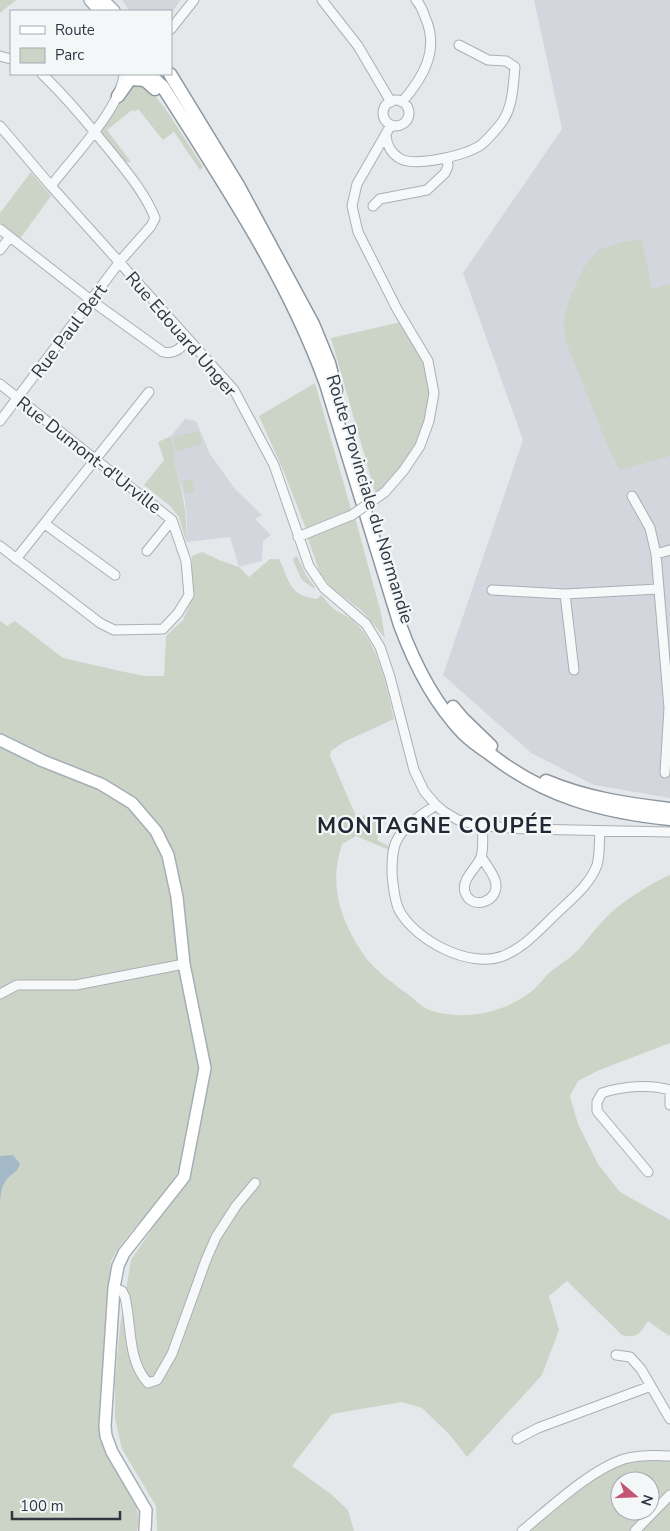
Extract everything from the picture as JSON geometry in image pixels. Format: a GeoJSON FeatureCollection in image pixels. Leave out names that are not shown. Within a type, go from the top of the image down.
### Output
{"type":"FeatureCollection","features":[{"type":"Feature","properties":{"kind":"highway","name":"Route Provinciale du Normandie"},"geometry":{"type":"LineString","coordinates":[[150,75],[163,87],[235,200],[313,347],[389,592],[410,651],[431,689],[467,737],[508,768],[542,788],[562,797],[615,812],[670,819]]}},
{"type":"Feature","properties":{"kind":"highway","name":"Route Provinciale du Normandie"},"geometry":{"type":"LineString","coordinates":[[171,75],[239,187],[313,324],[329,363],[385,561],[416,647],[442,693],[488,743],[514,763],[540,778],[576,792],[604,800],[670,809]]}},
{"type":"Feature","properties":{"kind":"highway"},"geometry":{"type":"LineString","coordinates":[[118,96],[130,79],[145,80],[152,86],[250,228]]}},
{"type":"Feature","properties":{"kind":"main road"},"geometry":{"type":"LineString","coordinates":[[90,0],[103,4]]}},
{"type":"Feature","properties":{"kind":"main road"},"geometry":{"type":"LineString","coordinates":[[0,740],[43,761],[101,784],[132,803],[156,831],[168,855],[177,897],[184,964],[205,1068],[184,1177],[124,1253],[118,1266],[114,1288],[105,1426],[106,1436],[112,1452],[146,1510],[145,1531]]}},
{"type":"Feature","properties":{"kind":"street"},"geometry":{"type":"LineString","coordinates":[[172,28],[194,0]]}},
{"type":"Feature","properties":{"kind":"street"},"geometry":{"type":"LineString","coordinates":[[322,0],[358,46],[391,102]]}},
{"type":"Feature","properties":{"kind":"street"},"geometry":{"type":"LineString","coordinates":[[402,102],[422,76],[429,61],[431,45],[428,24],[416,0]]}},
{"type":"Feature","properties":{"kind":"street"},"geometry":{"type":"LineString","coordinates":[[172,21],[184,13]]}},
{"type":"Feature","properties":{"kind":"street"},"geometry":{"type":"LineString","coordinates":[[386,136],[388,147],[400,159],[410,161],[447,158],[480,145],[501,124],[515,87],[516,67],[506,60],[488,60],[459,45]]}},
{"type":"Feature","properties":{"kind":"street"},"geometry":{"type":"LineString","coordinates":[[43,75],[94,131]]}},
{"type":"Feature","properties":{"kind":"street"},"geometry":{"type":"LineString","coordinates":[[51,186],[94,131],[118,96],[127,75]]}},
{"type":"Feature","properties":{"kind":"street"},"geometry":{"type":"LineString","coordinates":[[394,100],[402,102],[408,108],[408,117],[403,124],[391,125],[383,116],[384,108],[394,100]]}},
{"type":"Feature","properties":{"kind":"street"},"geometry":{"type":"LineString","coordinates":[[298,537],[352,515],[385,492],[404,470],[420,446],[429,420],[434,393],[428,360],[397,309],[358,232],[352,206],[356,184],[391,125]]}},
{"type":"Feature","properties":{"kind":"street","name":"Rue Edouard Unger"},"geometry":{"type":"LineString","coordinates":[[0,126],[51,186],[234,390],[261,438],[281,485],[309,566],[320,584],[366,624],[380,647],[390,677],[414,770],[424,791],[436,805],[458,820],[483,826],[526,829],[670,832]]}},
{"type":"Feature","properties":{"kind":"street","name":"Rue Paul Bert"},"geometry":{"type":"LineString","coordinates":[[0,421],[120,263],[151,226],[155,218],[150,205],[128,173],[94,131]]}},
{"type":"Feature","properties":{"kind":"street"},"geometry":{"type":"LineString","coordinates":[[373,206],[380,199],[427,190],[445,173],[448,166],[447,158]]}},
{"type":"Feature","properties":{"kind":"street"},"geometry":{"type":"LineString","coordinates":[[0,229],[92,301],[163,352],[169,354],[175,352],[189,340]]}},
{"type":"Feature","properties":{"kind":"street"},"geometry":{"type":"LineString","coordinates":[[0,250],[10,237]]}},
{"type":"Feature","properties":{"kind":"street","name":"Rue Dumont-d'Urville"},"geometry":{"type":"LineString","coordinates":[[0,384],[172,520],[186,561],[189,595],[178,613],[163,629],[114,630],[100,623],[16,559]]}},
{"type":"Feature","properties":{"kind":"street"},"geometry":{"type":"LineString","coordinates":[[0,546],[16,559],[149,392]]}},
{"type":"Feature","properties":{"kind":"street"},"geometry":{"type":"LineString","coordinates":[[632,496],[650,528],[656,554],[669,708],[665,773]]}},
{"type":"Feature","properties":{"kind":"street"},"geometry":{"type":"LineString","coordinates":[[146,551],[172,520]]}},
{"type":"Feature","properties":{"kind":"street"},"geometry":{"type":"LineString","coordinates":[[45,524],[115,575]]}},
{"type":"Feature","properties":{"kind":"street"},"geometry":{"type":"LineString","coordinates":[[656,554],[670,550]]}},
{"type":"Feature","properties":{"kind":"street"},"geometry":{"type":"LineString","coordinates":[[492,590],[565,594],[658,590]]}},
{"type":"Feature","properties":{"kind":"street"},"geometry":{"type":"LineString","coordinates":[[565,594],[574,670]]}},
{"type":"Feature","properties":{"kind":"street"},"geometry":{"type":"LineString","coordinates":[[436,805],[409,824],[396,840],[391,860],[393,889],[398,908],[406,922],[422,936],[445,949],[467,957],[486,959],[501,957],[524,946],[577,893],[590,877],[597,863],[600,831]]}},
{"type":"Feature","properties":{"kind":"street"},"geometry":{"type":"LineString","coordinates":[[481,857],[495,880],[496,887],[494,894],[488,901],[479,903],[470,900],[465,892],[465,884],[481,857],[483,826]]}},
{"type":"Feature","properties":{"kind":"street"},"geometry":{"type":"LineString","coordinates":[[0,994],[16,985],[76,985],[184,964]]}},
{"type":"Feature","properties":{"kind":"street"},"geometry":{"type":"LineString","coordinates":[[648,1172],[597,1111],[597,1102],[602,1093],[611,1090],[656,1086],[670,1090],[670,1105]]}},
{"type":"Feature","properties":{"kind":"street"},"geometry":{"type":"LineString","coordinates":[[114,1288],[122,1291],[125,1297],[134,1358],[148,1383],[157,1380],[172,1354],[216,1237],[236,1206],[256,1183]]}},
{"type":"Feature","properties":{"kind":"street"},"geometry":{"type":"LineString","coordinates":[[616,1355],[630,1357],[641,1369],[670,1418]]}},
{"type":"Feature","properties":{"kind":"street"},"geometry":{"type":"LineString","coordinates":[[517,1438],[538,1428],[651,1386]]}},
{"type":"Feature","properties":{"kind":"street"},"geometry":{"type":"LineString","coordinates":[[522,1531],[608,1465],[638,1456],[670,1456]]}},
{"type":"Feature","properties":{"kind":"street"},"geometry":{"type":"LineString","coordinates":[[635,1531],[670,1495]]}},
{"type":"Feature","properties":{"kind":"shaded area"},"geometry":{"type":"Polygon","coordinates":[[[122,0],[181,0],[172,12],[172,10],[129,10],[122,0]]]}},
{"type":"Feature","properties":{"kind":"shaded area"},"geometry":{"type":"Polygon","coordinates":[[[534,0],[670,0],[670,798],[594,785],[531,753],[443,675],[523,440],[463,273],[562,129],[534,0]]]}},
{"type":"Feature","properties":{"kind":"shaded area"},"geometry":{"type":"Polygon","coordinates":[[[185,419],[196,421],[210,454],[235,489],[262,515],[255,519],[271,535],[263,541],[262,561],[239,567],[230,537],[186,542],[185,501],[174,459],[175,453],[171,436],[185,419]]]}},
{"type":"Feature","properties":{"kind":"green space"},"geometry":{"type":"Polygon","coordinates":[[[0,0],[16,0],[0,13],[0,0]]]}},
{"type":"Feature","properties":{"kind":"green space"},"geometry":{"type":"Polygon","coordinates":[[[133,82],[148,87],[167,111],[203,167],[200,170],[174,132],[163,140],[138,109],[134,112],[132,110],[107,130],[131,162],[124,162],[100,131],[133,82]]]}},
{"type":"Feature","properties":{"kind":"green space"},"geometry":{"type":"Polygon","coordinates":[[[31,172],[51,196],[19,240],[0,222],[0,213],[31,172]]]}},
{"type":"Feature","properties":{"kind":"green space"},"geometry":{"type":"Polygon","coordinates":[[[642,239],[652,289],[670,284],[670,456],[620,470],[607,445],[565,340],[564,317],[571,295],[584,267],[598,250],[623,242],[642,239]]]}},
{"type":"Feature","properties":{"kind":"green space"},"geometry":{"type":"Polygon","coordinates":[[[401,322],[426,365],[430,398],[420,434],[411,453],[388,483],[375,492],[331,338],[401,322]]]}},
{"type":"Feature","properties":{"kind":"green space"},"geometry":{"type":"Polygon","coordinates":[[[315,383],[351,509],[348,515],[306,529],[284,472],[259,416],[315,383]]]}},
{"type":"Feature","properties":{"kind":"green space"},"geometry":{"type":"Polygon","coordinates":[[[199,431],[202,444],[176,451],[173,437],[199,431]]]}},
{"type":"Feature","properties":{"kind":"green space"},"geometry":{"type":"Polygon","coordinates":[[[171,436],[185,510],[186,542],[179,517],[170,506],[144,485],[164,460],[158,442],[171,436]]]}},
{"type":"Feature","properties":{"kind":"green space"},"geometry":{"type":"Polygon","coordinates":[[[192,479],[195,492],[185,494],[182,481],[192,479]]]}},
{"type":"Feature","properties":{"kind":"green space"},"geometry":{"type":"Polygon","coordinates":[[[355,517],[381,613],[385,638],[362,611],[332,588],[320,573],[307,536],[355,517]]]}},
{"type":"Feature","properties":{"kind":"green space"},"geometry":{"type":"Polygon","coordinates":[[[202,552],[239,567],[249,577],[270,559],[279,559],[291,586],[295,590],[307,597],[317,599],[321,595],[334,609],[351,619],[360,628],[375,652],[394,719],[344,742],[331,751],[330,756],[356,816],[360,819],[364,815],[378,818],[381,826],[377,840],[392,848],[389,850],[356,836],[342,844],[336,875],[337,889],[339,904],[344,917],[357,945],[366,958],[392,983],[422,1006],[440,1013],[468,1015],[495,1010],[521,999],[534,989],[550,972],[577,952],[615,909],[642,890],[670,875],[670,1043],[597,1071],[578,1081],[570,1096],[578,1124],[598,1164],[620,1192],[670,1220],[670,1334],[669,1336],[648,1321],[638,1334],[632,1336],[622,1335],[567,1281],[549,1296],[559,1330],[542,1375],[467,1457],[450,1435],[422,1408],[402,1402],[332,1414],[292,1466],[331,1494],[348,1510],[354,1531],[157,1531],[156,1506],[122,1449],[115,1419],[115,1383],[120,1326],[131,1260],[187,1178],[208,1071],[199,1059],[198,1085],[193,1118],[181,1165],[176,1176],[158,1201],[126,1237],[111,1261],[99,1417],[100,1434],[103,1447],[109,1459],[136,1504],[138,1517],[137,1531],[0,1531],[0,621],[7,626],[15,621],[63,658],[144,676],[164,676],[166,636],[183,620],[192,599],[192,556],[202,552]]]}},
{"type":"Feature","properties":{"kind":"green space"},"geometry":{"type":"Polygon","coordinates":[[[297,556],[306,575],[315,587],[313,588],[302,580],[293,561],[293,558],[297,556]]]}},
{"type":"Feature","properties":{"kind":"green space"},"geometry":{"type":"Polygon","coordinates":[[[670,1456],[670,1531],[522,1531],[608,1465],[670,1456]]]}},
{"type":"Feature","properties":{"kind":"water"},"geometry":{"type":"Polygon","coordinates":[[[13,1155],[20,1164],[18,1169],[4,1184],[0,1203],[0,1156],[13,1155]]]}},
{"type":"Feature","properties":{"kind":"district","name":"MONTAGNE COUPÉE"},"geometry":{"type":"Point","coordinates":[435,825]}}]}
